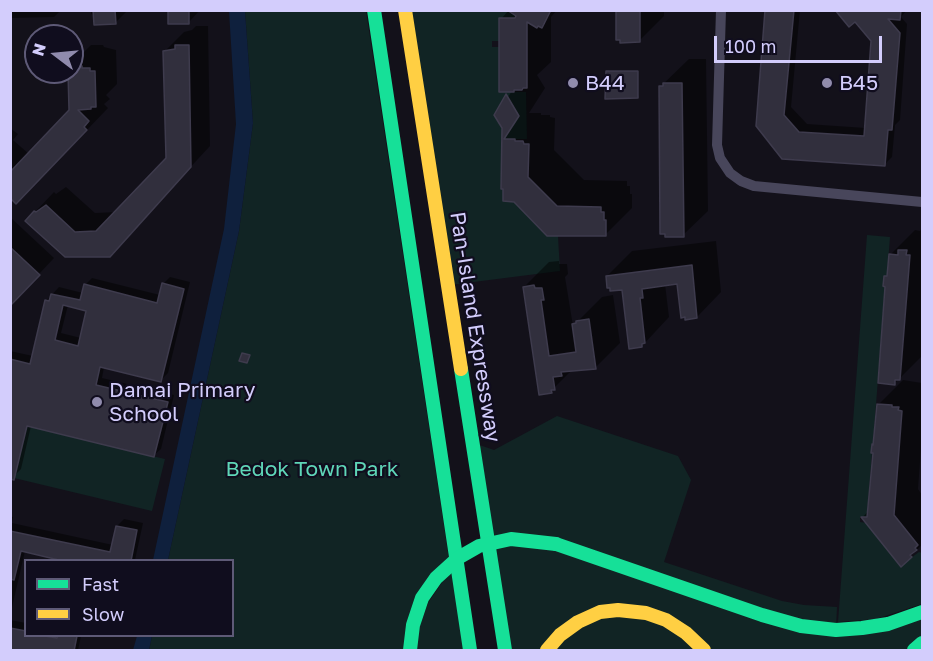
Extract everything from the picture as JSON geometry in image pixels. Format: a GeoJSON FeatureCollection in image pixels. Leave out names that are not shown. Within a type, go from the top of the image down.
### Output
{"type":"FeatureCollection","features":[{"type":"Feature","properties":{"kind":"main road"},"geometry":{"type":"LineString","coordinates":[[374,10],[470,651]]}},
{"type":"Feature","properties":{"kind":"main road","name":"Pan-Island Expressway"},"geometry":{"type":"LineString","coordinates":[[405,10],[505,651]]}},
{"type":"Feature","properties":{"kind":"main road"},"geometry":{"type":"LineString","coordinates":[[410,651],[413,625],[422,598],[436,578],[458,558],[479,546],[504,540],[531,540],[556,544],[770,618],[801,626],[836,630],[862,628],[888,624],[922,612]]}},
{"type":"Feature","properties":{"kind":"main road"},"geometry":{"type":"LineString","coordinates":[[547,651],[560,635],[578,622],[600,612],[622,610],[646,613],[666,620],[686,633],[704,651]]}},
{"type":"Feature","properties":{"kind":"main road"},"geometry":{"type":"LineString","coordinates":[[914,651],[922,644]]}},
{"type":"Feature","properties":{"kind":"street"},"geometry":{"type":"LineString","coordinates":[[721,10],[717,145],[722,162],[730,173],[754,186],[922,202]]}},
{"type":"Feature","properties":{"kind":"green space","name":"Bedok Town Park"},"geometry":{"type":"Polygon","coordinates":[[[245,11],[366,11],[449,559],[406,650],[149,650],[152,637],[234,637],[234,559],[168,559],[239,231],[253,123],[245,11]]]}},
{"type":"Feature","properties":{"kind":"green space"},"geometry":{"type":"Polygon","coordinates":[[[410,11],[519,11],[515,18],[499,18],[499,41],[492,41],[492,47],[499,47],[499,92],[526,92],[527,139],[501,139],[501,189],[503,189],[503,201],[514,202],[547,236],[558,236],[560,271],[450,285],[410,11]]]}},
{"type":"Feature","properties":{"kind":"green space"},"geometry":{"type":"Polygon","coordinates":[[[867,235],[890,237],[887,276],[884,276],[883,286],[885,287],[867,517],[860,517],[860,522],[867,523],[900,566],[919,552],[922,553],[922,604],[876,619],[838,622],[867,235]]]}},
{"type":"Feature","properties":{"kind":"green space"},"geometry":{"type":"Polygon","coordinates":[[[557,416],[678,456],[691,480],[664,562],[782,601],[837,607],[836,629],[922,612],[922,643],[914,650],[505,650],[471,442],[494,450],[557,416]]]}},
{"type":"Feature","properties":{"kind":"green space"},"geometry":{"type":"Polygon","coordinates":[[[27,426],[165,459],[152,511],[14,478],[27,426]]]}},
{"type":"Feature","properties":{"kind":"green space"},"geometry":{"type":"Polygon","coordinates":[[[456,562],[470,650],[410,650],[413,625],[456,562]]]}},
{"type":"Feature","properties":{"kind":"water"},"geometry":{"type":"Polygon","coordinates":[[[229,11],[245,11],[253,123],[239,231],[168,559],[153,559],[224,229],[236,124],[229,11]]]}},
{"type":"Feature","properties":{"kind":"water"},"geometry":{"type":"Polygon","coordinates":[[[137,637],[152,637],[149,650],[133,650],[137,637]]]}},
{"type":"Feature","properties":{"kind":"building"},"geometry":{"type":"Polygon","coordinates":[[[93,10],[115,10],[116,24],[94,25],[93,10]]]}},
{"type":"Feature","properties":{"kind":"building"},"geometry":{"type":"Polygon","coordinates":[[[168,10],[189,10],[189,24],[168,24],[168,10]]]}},
{"type":"Feature","properties":{"kind":"building"},"geometry":{"type":"Polygon","coordinates":[[[507,10],[551,10],[542,28],[538,26],[537,28],[527,22],[527,88],[514,90],[514,92],[499,92],[499,18],[515,18],[516,16],[507,10]]]}},
{"type":"Feature","properties":{"kind":"building"},"geometry":{"type":"Polygon","coordinates":[[[616,10],[640,10],[640,42],[620,43],[620,40],[616,40],[616,10]]]}},
{"type":"Feature","properties":{"kind":"building"},"geometry":{"type":"Polygon","coordinates":[[[765,10],[794,10],[784,115],[799,132],[864,136],[871,41],[855,22],[849,27],[835,10],[901,10],[900,20],[888,19],[900,33],[892,130],[888,130],[885,166],[782,159],[756,126],[765,10]]]}},
{"type":"Feature","properties":{"kind":"building"},"geometry":{"type":"Polygon","coordinates":[[[175,45],[189,45],[191,167],[110,257],[65,257],[25,221],[34,211],[46,205],[75,232],[96,231],[166,158],[163,51],[175,49],[175,45]]]}},
{"type":"Feature","properties":{"kind":"building"},"geometry":{"type":"Polygon","coordinates":[[[84,68],[90,68],[90,71],[95,71],[96,107],[78,110],[89,121],[84,127],[87,130],[16,204],[10,198],[10,172],[69,110],[68,84],[84,84],[84,68]]]}},
{"type":"Feature","properties":{"kind":"building"},"geometry":{"type":"Polygon","coordinates":[[[606,71],[638,71],[638,98],[605,99],[606,71]]]}},
{"type":"Feature","properties":{"kind":"building"},"geometry":{"type":"Polygon","coordinates":[[[663,83],[682,83],[684,237],[665,237],[665,234],[660,234],[659,86],[663,86],[663,83]]]}},
{"type":"Feature","properties":{"kind":"building"},"geometry":{"type":"Polygon","coordinates":[[[506,94],[519,116],[504,139],[515,139],[515,141],[529,144],[528,177],[557,206],[601,207],[604,220],[606,220],[606,236],[547,236],[514,202],[503,201],[503,189],[501,189],[502,128],[494,115],[506,94]]]}},
{"type":"Feature","properties":{"kind":"building"},"geometry":{"type":"Polygon","coordinates":[[[10,247],[40,275],[10,306],[10,247]]]}},
{"type":"Feature","properties":{"kind":"building"},"geometry":{"type":"Polygon","coordinates":[[[898,250],[907,250],[906,255],[910,255],[900,380],[895,380],[895,385],[878,383],[884,276],[887,276],[889,254],[898,255],[898,250]]]}},
{"type":"Feature","properties":{"kind":"building"},"geometry":{"type":"Polygon","coordinates":[[[692,265],[697,318],[685,320],[685,317],[681,318],[677,284],[642,289],[643,298],[640,298],[645,343],[642,347],[629,349],[622,290],[610,291],[610,288],[607,288],[606,276],[692,265]]]}},
{"type":"Feature","properties":{"kind":"building"},"geometry":{"type":"Polygon","coordinates":[[[162,283],[184,289],[161,382],[100,367],[96,385],[168,402],[154,457],[27,426],[14,480],[10,479],[10,359],[30,364],[45,300],[49,301],[51,294],[80,300],[84,284],[157,303],[162,283]],[[63,305],[55,340],[78,346],[86,311],[63,305]]]}},
{"type":"Feature","properties":{"kind":"building"},"geometry":{"type":"Polygon","coordinates":[[[534,285],[535,288],[542,288],[544,300],[541,300],[549,356],[576,352],[572,324],[589,319],[596,369],[561,372],[562,376],[553,377],[555,390],[551,390],[552,393],[539,395],[523,287],[534,285]]]}},
{"type":"Feature","properties":{"kind":"building"},"geometry":{"type":"Polygon","coordinates":[[[242,353],[250,355],[247,363],[239,361],[242,353]]]}},
{"type":"Feature","properties":{"kind":"building"},"geometry":{"type":"Polygon","coordinates":[[[877,404],[892,405],[892,407],[899,407],[898,410],[902,411],[894,515],[918,545],[915,548],[917,550],[910,555],[912,557],[901,567],[861,517],[867,517],[877,404]]]}},
{"type":"Feature","properties":{"kind":"building"},"geometry":{"type":"Polygon","coordinates":[[[116,526],[137,530],[131,559],[55,559],[21,551],[14,580],[10,579],[10,531],[110,552],[116,526]]]}},
{"type":"Feature","properties":{"kind":"building"},"geometry":{"type":"Polygon","coordinates":[[[10,628],[24,631],[24,637],[77,637],[74,651],[10,651],[10,628]]]}},
{"type":"Feature","properties":{"kind":"traffic: fast"},"geometry":{"type":"LineString","coordinates":[[374,10],[470,650]]}},
{"type":"Feature","properties":{"kind":"traffic: fast"},"geometry":{"type":"LineString","coordinates":[[461,369],[505,650]]}},
{"type":"Feature","properties":{"kind":"traffic: fast"},"geometry":{"type":"LineString","coordinates":[[410,650],[413,625],[422,598],[436,578],[458,558],[479,546],[511,539],[556,544]]}},
{"type":"Feature","properties":{"kind":"traffic: fast"},"geometry":{"type":"LineString","coordinates":[[556,544],[762,615],[801,626],[836,630],[862,628],[888,624],[922,612]]}},
{"type":"Feature","properties":{"kind":"traffic: fast"},"geometry":{"type":"LineString","coordinates":[[914,650],[922,643]]}},
{"type":"Feature","properties":{"kind":"traffic: slow"},"geometry":{"type":"LineString","coordinates":[[405,10],[461,369]]}},
{"type":"Feature","properties":{"kind":"traffic: slow"},"geometry":{"type":"LineString","coordinates":[[547,650],[560,635],[578,622],[600,612],[618,610],[646,613],[666,620],[686,633],[704,650]]}},
{"type":"Feature","properties":{"kind":"place","name":"B44"},"geometry":{"type":"Point","coordinates":[573,83]}},
{"type":"Feature","properties":{"kind":"place","name":"B45"},"geometry":{"type":"Point","coordinates":[827,83]}},
{"type":"Feature","properties":{"kind":"place","name":"Damai Primary School"},"geometry":{"type":"Point","coordinates":[97,402]}}]}
